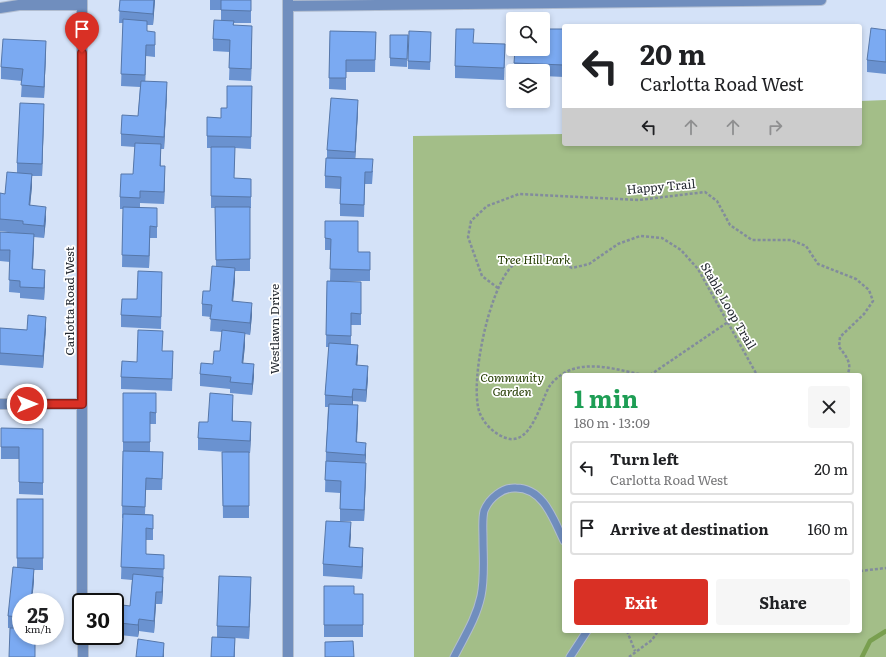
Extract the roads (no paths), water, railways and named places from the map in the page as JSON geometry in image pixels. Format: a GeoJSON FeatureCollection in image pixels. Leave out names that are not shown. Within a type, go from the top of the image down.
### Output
{"type":"FeatureCollection","features":[{"type":"Feature","properties":{"kind":"street"},"geometry":{"type":"LineString","coordinates":[[288,3],[821,0]]}},
{"type":"Feature","properties":{"kind":"street"},"geometry":{"type":"LineString","coordinates":[[0,8],[19,5],[82,3]]}},
{"type":"Feature","properties":{"kind":"street","name":"Carlotta Road West"},"geometry":{"type":"LineString","coordinates":[[82,3],[82,593]]}},
{"type":"Feature","properties":{"kind":"street","name":"Westlawn Drive"},"geometry":{"type":"LineString","coordinates":[[288,3],[288,657]]}},
{"type":"Feature","properties":{"kind":"street"},"geometry":{"type":"LineString","coordinates":[[0,404],[82,404]]}},
{"type":"Feature","properties":{"kind":"street"},"geometry":{"type":"LineString","coordinates":[[82,645],[83,657]]}},
{"type":"Feature","properties":{"kind":"lane"},"geometry":{"type":"LineString","coordinates":[[454,657],[475,616],[481,596],[484,579],[482,526],[484,511],[498,494],[508,487],[521,488],[535,493],[548,508],[562,537]]}},
{"type":"Feature","properties":{"kind":"lane"},"geometry":{"type":"LineString","coordinates":[[570,657],[586,633]]}},
{"type":"Feature","properties":{"kind":"waterway"},"geometry":{"type":"LineString","coordinates":[[862,657],[870,641],[886,631]]}},
{"type":"Feature","properties":{"kind":"park label","name":"Tree Hill Park"},"geometry":{"type":"Point","coordinates":[534,260]}},
{"type":"Feature","properties":{"kind":"park label","name":"Community Garden"},"geometry":{"type":"Point","coordinates":[512,385]}}]}
